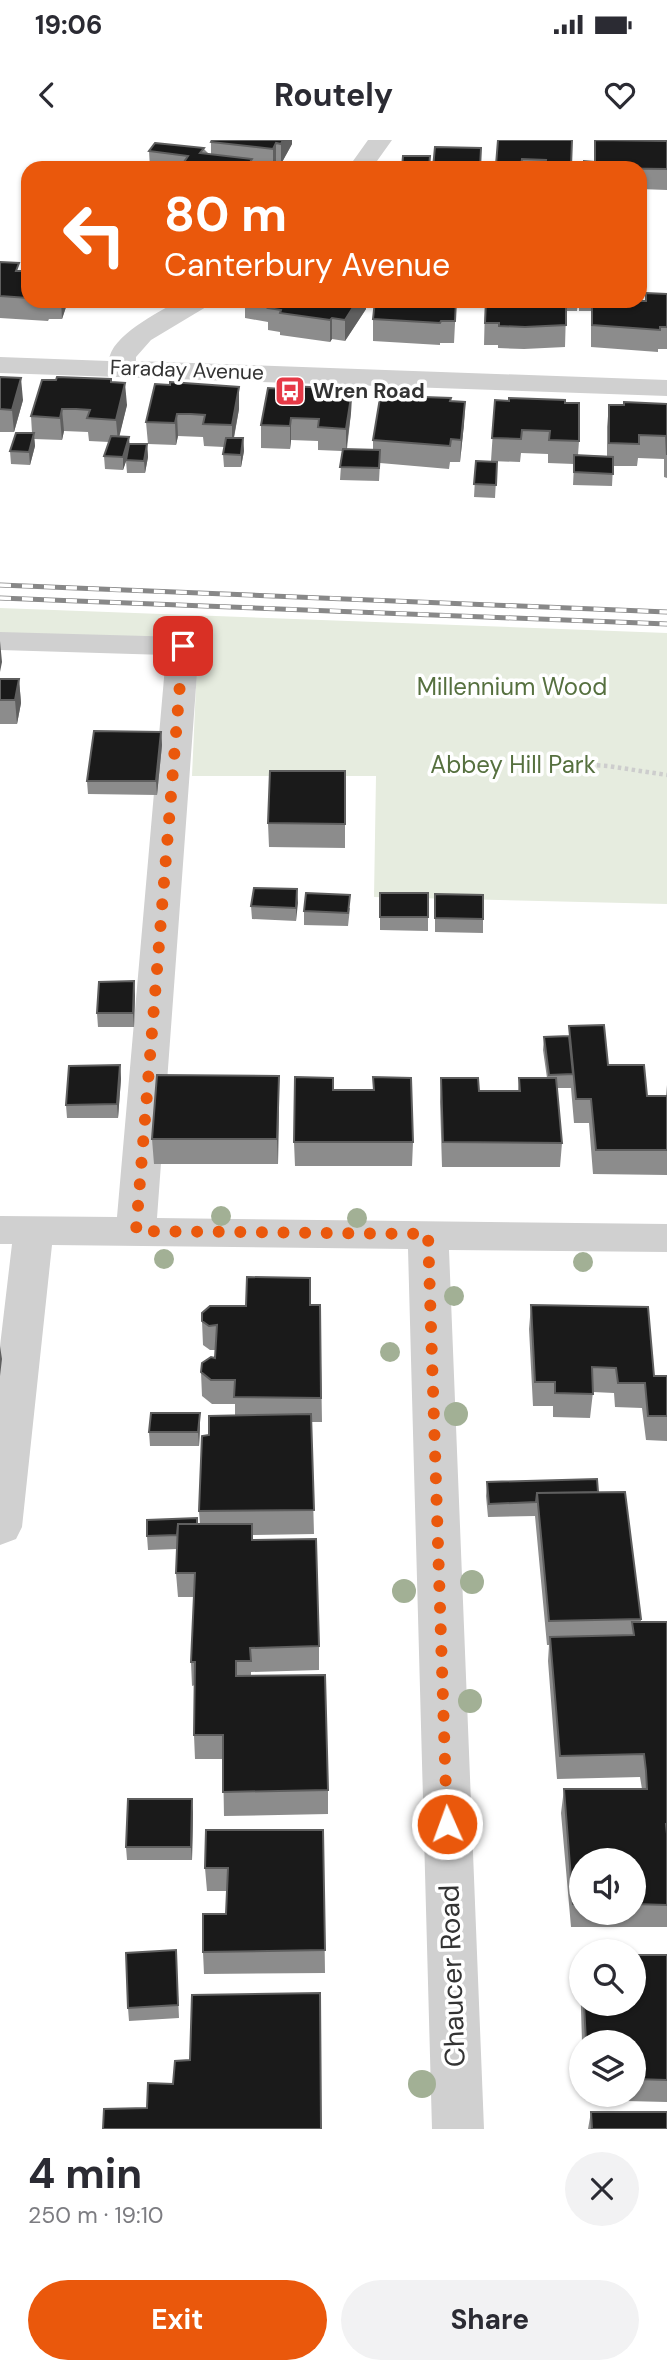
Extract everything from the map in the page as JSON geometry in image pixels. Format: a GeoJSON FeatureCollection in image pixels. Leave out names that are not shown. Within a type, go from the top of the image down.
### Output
{"type":"FeatureCollection","features":[{"type":"Feature","properties":{"kind":"street"},"geometry":{"type":"LineString","coordinates":[[365,161],[380,140]]}},
{"type":"Feature","properties":{"kind":"street"},"geometry":{"type":"LineString","coordinates":[[123,368],[122,356],[141,334],[185,308]]}},
{"type":"Feature","properties":{"kind":"street","name":"Faraday Avenue"},"geometry":{"type":"LineString","coordinates":[[0,365],[667,388]]}},
{"type":"Feature","properties":{"kind":"street"},"geometry":{"type":"LineString","coordinates":[[0,641],[183,646],[136,1231]]}},
{"type":"Feature","properties":{"kind":"street"},"geometry":{"type":"LineString","coordinates":[[0,1527],[17,1230],[667,1238]]}},
{"type":"Feature","properties":{"kind":"street","name":"Chaucer Road"},"geometry":{"type":"LineString","coordinates":[[428,1234],[458,2129]]}},
{"type":"Feature","properties":{"kind":"path"},"geometry":{"type":"LineString","coordinates":[[562,762],[620,767],[667,775]]}},
{"type":"Feature","properties":{"kind":"green space","name":"Abbey Hill Park"},"geometry":{"type":"Polygon","coordinates":[[[0,608],[667,633],[667,904],[374,897],[376,776],[192,776],[198,641],[0,636],[0,608]]]}},
{"type":"Feature","properties":{"kind":"building"},"geometry":{"type":"Polygon","coordinates":[[[283,140],[281,144],[276,143],[273,149],[211,142],[283,140]]]}},
{"type":"Feature","properties":{"kind":"building"},"geometry":{"type":"Polygon","coordinates":[[[498,140],[572,140],[571,161],[496,161],[498,140]]]}},
{"type":"Feature","properties":{"kind":"building"},"geometry":{"type":"Polygon","coordinates":[[[595,140],[667,141],[667,169],[647,169],[647,161],[595,161],[595,140]]]}},
{"type":"Feature","properties":{"kind":"building"},"geometry":{"type":"Polygon","coordinates":[[[155,143],[204,148],[200,153],[252,159],[185,161],[188,156],[149,151],[155,143]]]}},
{"type":"Feature","properties":{"kind":"building"},"geometry":{"type":"Polygon","coordinates":[[[435,147],[481,148],[480,161],[434,161],[435,147]]]}},
{"type":"Feature","properties":{"kind":"building"},"geometry":{"type":"Polygon","coordinates":[[[403,156],[430,156],[430,161],[403,161],[403,156]]]}},
{"type":"Feature","properties":{"kind":"building"},"geometry":{"type":"Polygon","coordinates":[[[0,262],[19,263],[16,271],[21,271],[21,298],[0,296],[0,262]]]}},
{"type":"Feature","properties":{"kind":"building"},"geometry":{"type":"Polygon","coordinates":[[[647,293],[667,294],[667,327],[660,327],[660,330],[592,325],[592,308],[647,308],[647,293]]]}},
{"type":"Feature","properties":{"kind":"building"},"geometry":{"type":"Polygon","coordinates":[[[268,308],[353,308],[345,320],[280,313],[281,310],[268,308]]]}},
{"type":"Feature","properties":{"kind":"building"},"geometry":{"type":"Polygon","coordinates":[[[374,308],[456,308],[455,321],[440,323],[373,319],[374,308]]]}},
{"type":"Feature","properties":{"kind":"building"},"geometry":{"type":"Polygon","coordinates":[[[486,308],[566,308],[566,325],[525,327],[485,323],[486,308]]]}},
{"type":"Feature","properties":{"kind":"building"},"geometry":{"type":"Polygon","coordinates":[[[0,377],[21,378],[12,410],[0,409],[0,377]]]}},
{"type":"Feature","properties":{"kind":"building"},"geometry":{"type":"Polygon","coordinates":[[[57,377],[111,379],[111,382],[125,383],[116,420],[87,418],[90,410],[76,409],[62,409],[60,418],[31,416],[42,380],[56,380],[57,377]]]}},
{"type":"Feature","properties":{"kind":"building"},"geometry":{"type":"Polygon","coordinates":[[[170,382],[239,387],[232,425],[203,424],[205,415],[191,414],[177,414],[175,423],[146,422],[155,384],[170,385],[170,382]]]}},
{"type":"Feature","properties":{"kind":"building"},"geometry":{"type":"Polygon","coordinates":[[[283,386],[352,391],[346,429],[318,427],[319,419],[291,418],[290,426],[261,425],[268,388],[282,389],[283,386]]]}},
{"type":"Feature","properties":{"kind":"building"},"geometry":{"type":"Polygon","coordinates":[[[395,396],[451,398],[450,401],[465,402],[461,440],[451,439],[450,446],[373,440],[380,398],[395,399],[395,396]]]}},
{"type":"Feature","properties":{"kind":"building"},"geometry":{"type":"Polygon","coordinates":[[[509,398],[579,403],[579,441],[549,440],[550,431],[522,430],[521,439],[492,438],[495,400],[509,401],[509,398]]]}},
{"type":"Feature","properties":{"kind":"building"},"geometry":{"type":"Polygon","coordinates":[[[624,402],[667,404],[667,455],[666,436],[639,435],[639,444],[609,443],[609,405],[624,405],[624,402]]]}},
{"type":"Feature","properties":{"kind":"building"},"geometry":{"type":"Polygon","coordinates":[[[16,433],[34,433],[29,452],[10,451],[16,433]]]}},
{"type":"Feature","properties":{"kind":"building"},"geometry":{"type":"Polygon","coordinates":[[[111,436],[129,437],[123,457],[104,456],[111,436]]]}},
{"type":"Feature","properties":{"kind":"building"},"geometry":{"type":"Polygon","coordinates":[[[226,438],[243,438],[241,455],[223,454],[226,438]]]}},
{"type":"Feature","properties":{"kind":"building"},"geometry":{"type":"Polygon","coordinates":[[[129,444],[147,444],[144,461],[126,460],[129,444]]]}},
{"type":"Feature","properties":{"kind":"building"},"geometry":{"type":"Polygon","coordinates":[[[343,449],[380,450],[379,468],[340,467],[343,449]]]}},
{"type":"Feature","properties":{"kind":"building"},"geometry":{"type":"Polygon","coordinates":[[[574,455],[613,457],[613,474],[574,472],[574,455]]]}},
{"type":"Feature","properties":{"kind":"building"},"geometry":{"type":"Polygon","coordinates":[[[476,461],[497,462],[496,485],[474,484],[476,461]]]}},
{"type":"Feature","properties":{"kind":"building"},"geometry":{"type":"Polygon","coordinates":[[[0,679],[19,679],[15,700],[0,700],[0,679]]]}},
{"type":"Feature","properties":{"kind":"building"},"geometry":{"type":"Polygon","coordinates":[[[94,731],[161,732],[156,781],[87,781],[94,731]]]}},
{"type":"Feature","properties":{"kind":"building"},"geometry":{"type":"Polygon","coordinates":[[[270,771],[345,771],[345,824],[268,823],[270,771]]]}},
{"type":"Feature","properties":{"kind":"building"},"geometry":{"type":"Polygon","coordinates":[[[254,888],[297,889],[296,908],[251,906],[254,888]]]}},
{"type":"Feature","properties":{"kind":"building"},"geometry":{"type":"Polygon","coordinates":[[[306,893],[350,895],[348,913],[304,911],[306,893]]]}},
{"type":"Feature","properties":{"kind":"building"},"geometry":{"type":"Polygon","coordinates":[[[380,893],[428,893],[428,917],[380,917],[380,893]]]}},
{"type":"Feature","properties":{"kind":"building"},"geometry":{"type":"Polygon","coordinates":[[[435,894],[483,895],[483,919],[435,918],[435,894]]]}},
{"type":"Feature","properties":{"kind":"building"},"geometry":{"type":"Polygon","coordinates":[[[134,981],[133,1013],[97,1013],[99,982],[134,981]]]}},
{"type":"Feature","properties":{"kind":"building"},"geometry":{"type":"Polygon","coordinates":[[[604,1025],[608,1065],[644,1065],[647,1096],[667,1096],[667,1150],[596,1150],[591,1099],[576,1099],[569,1026],[604,1025]]]}},
{"type":"Feature","properties":{"kind":"building"},"geometry":{"type":"Polygon","coordinates":[[[569,1036],[573,1074],[549,1075],[544,1037],[569,1036]]]}},
{"type":"Feature","properties":{"kind":"building"},"geometry":{"type":"Polygon","coordinates":[[[120,1065],[117,1104],[66,1105],[69,1066],[120,1065]]]}},
{"type":"Feature","properties":{"kind":"building"},"geometry":{"type":"Polygon","coordinates":[[[157,1075],[279,1076],[277,1139],[152,1139],[157,1075]]]}},
{"type":"Feature","properties":{"kind":"building"},"geometry":{"type":"Polygon","coordinates":[[[295,1077],[333,1078],[333,1090],[374,1090],[373,1077],[411,1078],[413,1142],[294,1142],[295,1077]]]}},
{"type":"Feature","properties":{"kind":"building"},"geometry":{"type":"Polygon","coordinates":[[[441,1078],[478,1078],[479,1091],[520,1091],[519,1078],[556,1078],[562,1143],[443,1142],[441,1078]]]}},
{"type":"Feature","properties":{"kind":"building"},"geometry":{"type":"Polygon","coordinates":[[[247,1277],[310,1278],[310,1305],[320,1305],[321,1398],[234,1397],[235,1380],[211,1380],[201,1372],[202,1363],[211,1357],[215,1358],[217,1325],[209,1326],[202,1321],[202,1313],[210,1306],[246,1306],[247,1277]]]}},
{"type":"Feature","properties":{"kind":"building"},"geometry":{"type":"Polygon","coordinates":[[[531,1305],[648,1307],[654,1376],[667,1376],[667,1416],[648,1416],[645,1383],[618,1383],[616,1368],[592,1367],[593,1394],[555,1393],[555,1382],[535,1382],[531,1305]]]}},
{"type":"Feature","properties":{"kind":"building"},"geometry":{"type":"Polygon","coordinates":[[[151,1413],[200,1413],[198,1432],[149,1432],[151,1413]]]}},
{"type":"Feature","properties":{"kind":"building"},"geometry":{"type":"Polygon","coordinates":[[[311,1414],[314,1510],[199,1511],[202,1436],[209,1435],[209,1416],[311,1414]]]}},
{"type":"Feature","properties":{"kind":"building"},"geometry":{"type":"Polygon","coordinates":[[[597,1479],[598,1492],[537,1493],[536,1502],[489,1504],[487,1482],[597,1479]]]}},
{"type":"Feature","properties":{"kind":"building"},"geometry":{"type":"Polygon","coordinates":[[[625,1492],[641,1619],[549,1621],[537,1493],[625,1492]]]}},
{"type":"Feature","properties":{"kind":"building"},"geometry":{"type":"Polygon","coordinates":[[[197,1518],[197,1524],[178,1524],[177,1535],[147,1536],[147,1520],[197,1518]]]}},
{"type":"Feature","properties":{"kind":"building"},"geometry":{"type":"Polygon","coordinates":[[[178,1524],[252,1524],[252,1540],[316,1539],[319,1646],[250,1648],[251,1661],[236,1661],[236,1676],[325,1675],[328,1790],[223,1792],[223,1735],[194,1735],[195,1662],[191,1662],[195,1573],[176,1573],[178,1524]]]}},
{"type":"Feature","properties":{"kind":"building"},"geometry":{"type":"Polygon","coordinates":[[[632,1622],[667,1622],[667,1905],[646,1904],[646,1848],[569,1848],[569,1853],[564,1789],[647,1789],[646,1771],[644,1754],[560,1756],[550,1637],[634,1635],[632,1622]]]}},
{"type":"Feature","properties":{"kind":"building"},"geometry":{"type":"Polygon","coordinates":[[[128,1799],[192,1799],[191,1847],[126,1847],[128,1799]]]}},
{"type":"Feature","properties":{"kind":"building"},"geometry":{"type":"Polygon","coordinates":[[[206,1830],[323,1830],[325,1950],[203,1952],[203,1914],[226,1914],[228,1868],[205,1868],[206,1830]]]}},
{"type":"Feature","properties":{"kind":"building"},"geometry":{"type":"Polygon","coordinates":[[[176,1950],[178,2005],[128,2008],[126,1953],[176,1950]]]}},
{"type":"Feature","properties":{"kind":"building"},"geometry":{"type":"Polygon","coordinates":[[[646,1955],[667,1955],[667,2080],[646,2079],[646,2030],[585,2030],[585,2016],[646,2016],[646,1955]]]}},
{"type":"Feature","properties":{"kind":"building"},"geometry":{"type":"Polygon","coordinates":[[[320,1993],[321,2129],[103,2129],[104,2109],[147,2108],[148,2083],[173,2084],[175,2061],[190,2060],[192,1995],[320,1993]]]}},
{"type":"Feature","properties":{"kind":"building"},"geometry":{"type":"Polygon","coordinates":[[[591,2112],[667,2112],[667,2129],[592,2129],[591,2112]]]}},
{"type":"Feature","properties":{"kind":"railway"},"geometry":{"type":"LineString","coordinates":[[0,585],[667,612]]}},
{"type":"Feature","properties":{"kind":"railway"},"geometry":{"type":"LineString","coordinates":[[0,598],[667,624]]}},
{"type":"Feature","properties":{"kind":"place","name":"Wren Road"},"geometry":{"type":"Point","coordinates":[290,391]}},
{"type":"Feature","properties":{"kind":"route"},"geometry":{"type":"LineString","coordinates":[[183,646],[136,1231],[428,1234],[447,1824]]}},
{"type":"Feature","properties":{"kind":"park label","name":"Millennium Wood"},"geometry":{"type":"Point","coordinates":[512,686]}}]}
